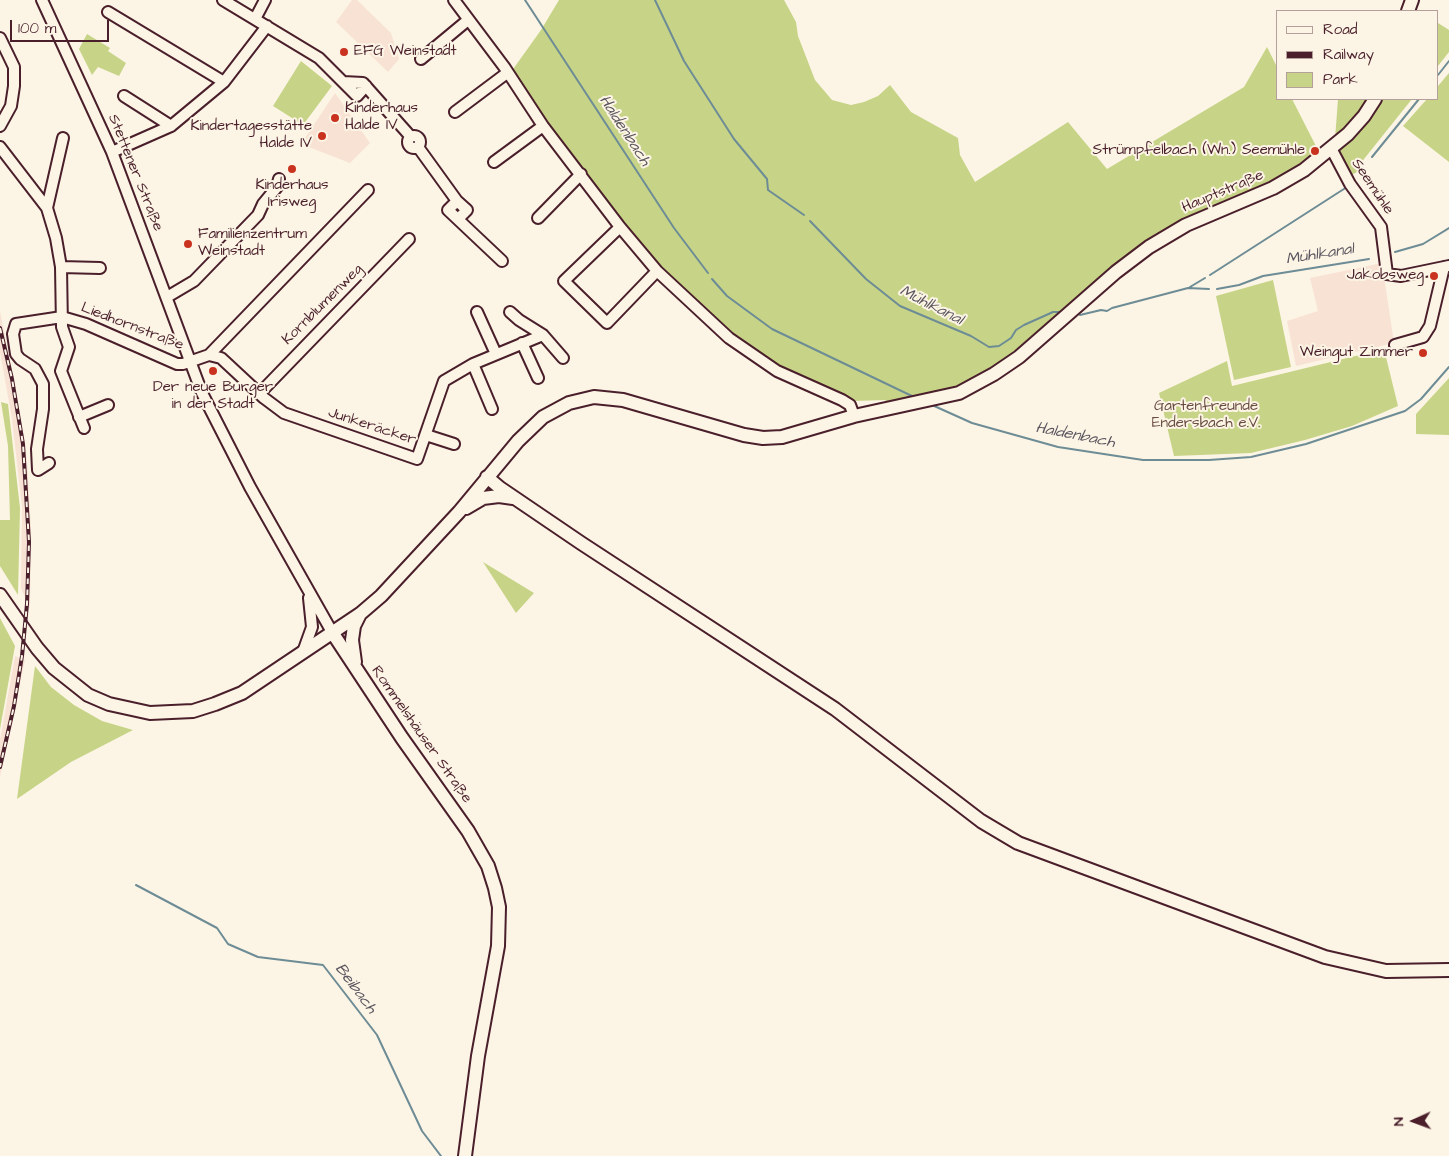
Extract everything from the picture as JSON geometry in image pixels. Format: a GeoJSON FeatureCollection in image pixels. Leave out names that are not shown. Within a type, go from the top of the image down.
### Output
{"type":"FeatureCollection","features":[{"type":"Feature","properties":{"kind":"main road","name":"Hauptstraße"},"geometry":{"type":"LineString","coordinates":[[460,512],[518,441],[543,417],[569,403],[594,397],[623,400],[744,435],[763,438],[782,437],[854,416],[907,406],[959,393],[994,374],[1019,357],[1149,247],[1186,225],[1273,188],[1332,150],[1364,116],[1374,100]]}},
{"type":"Feature","properties":{"kind":"main road"},"geometry":{"type":"LineString","coordinates":[[488,477],[518,499],[835,709],[981,820],[1018,843],[1102,876],[1333,959],[1386,971],[1449,970]]}},
{"type":"Feature","properties":{"kind":"main road"},"geometry":{"type":"LineString","coordinates":[[0,595],[37,648],[59,673],[88,695],[129,710],[150,713],[174,713],[215,704],[242,693],[360,614],[381,596],[460,512],[484,498],[499,496],[518,499]]}},
{"type":"Feature","properties":{"kind":"main road"},"geometry":{"type":"LineString","coordinates":[[356,669],[352,640],[354,626],[360,614]]}},
{"type":"Feature","properties":{"kind":"main road","name":"Rommelshäuser Straße"},"geometry":{"type":"LineString","coordinates":[[332,632],[468,831],[488,866],[495,888],[498,907],[498,946],[478,1056],[465,1156]]}},
{"type":"Feature","properties":{"kind":"street","name":"Stettener Straße"},"geometry":{"type":"LineString","coordinates":[[42,0],[112,152],[190,362]]}},
{"type":"Feature","properties":{"kind":"street"},"geometry":{"type":"LineString","coordinates":[[223,0],[235,3],[318,58],[343,82],[363,83],[411,137],[420,138],[418,147],[457,201],[467,210],[458,220],[502,261]]}},
{"type":"Feature","properties":{"kind":"street"},"geometry":{"type":"LineString","coordinates":[[255,18],[265,0]]}},
{"type":"Feature","properties":{"kind":"street"},"geometry":{"type":"LineString","coordinates":[[454,0],[543,126],[620,227],[657,271],[729,338],[777,372],[842,400],[850,405],[854,416]]}},
{"type":"Feature","properties":{"kind":"street"},"geometry":{"type":"LineString","coordinates":[[108,12],[224,82]]}},
{"type":"Feature","properties":{"kind":"street"},"geometry":{"type":"LineString","coordinates":[[421,59],[468,20]]}},
{"type":"Feature","properties":{"kind":"street"},"geometry":{"type":"LineString","coordinates":[[112,152],[172,126],[224,82],[267,26]]}},
{"type":"Feature","properties":{"kind":"street"},"geometry":{"type":"LineString","coordinates":[[0,38],[14,67],[14,86],[11,106],[0,126]]}},
{"type":"Feature","properties":{"kind":"street"},"geometry":{"type":"LineString","coordinates":[[455,112],[507,73]]}},
{"type":"Feature","properties":{"kind":"street"},"geometry":{"type":"LineString","coordinates":[[124,96],[172,126]]}},
{"type":"Feature","properties":{"kind":"street"},"geometry":{"type":"LineString","coordinates":[[494,162],[543,126]]}},
{"type":"Feature","properties":{"kind":"street"},"geometry":{"type":"LineString","coordinates":[[47,208],[64,138]]}},
{"type":"Feature","properties":{"kind":"street"},"geometry":{"type":"LineString","coordinates":[[0,147],[47,208],[61,267],[62,318]]}},
{"type":"Feature","properties":{"kind":"street","name":"Seemühle"},"geometry":{"type":"LineString","coordinates":[[1332,150],[1355,191],[1381,226],[1387,274],[1401,276],[1447,267]]}},
{"type":"Feature","properties":{"kind":"street"},"geometry":{"type":"LineString","coordinates":[[538,218],[581,174]]}},
{"type":"Feature","properties":{"kind":"street"},"geometry":{"type":"LineString","coordinates":[[167,297],[194,281],[258,215],[263,204],[277,187],[279,179]]}},
{"type":"Feature","properties":{"kind":"street"},"geometry":{"type":"LineString","coordinates":[[190,362],[209,355],[368,190]]}},
{"type":"Feature","properties":{"kind":"street"},"geometry":{"type":"LineString","coordinates":[[620,227],[564,281],[607,323],[657,271]]}},
{"type":"Feature","properties":{"kind":"street","name":"Kornblumenweg"},"geometry":{"type":"LineString","coordinates":[[259,394],[408,239]]}},
{"type":"Feature","properties":{"kind":"street"},"geometry":{"type":"LineString","coordinates":[[61,267],[100,268]]}},
{"type":"Feature","properties":{"kind":"street"},"geometry":{"type":"LineString","coordinates":[[1395,345],[1423,337],[1430,326],[1447,267]]}},
{"type":"Feature","properties":{"kind":"street"},"geometry":{"type":"LineString","coordinates":[[477,312],[496,354]]}},
{"type":"Feature","properties":{"kind":"street"},"geometry":{"type":"LineString","coordinates":[[510,312],[543,335],[563,358]]}},
{"type":"Feature","properties":{"kind":"street","name":"Liedhornstraße"},"geometry":{"type":"LineString","coordinates":[[62,318],[62,327],[69,347],[61,371],[84,428]]}},
{"type":"Feature","properties":{"kind":"street","name":"Liedhornstraße"},"geometry":{"type":"LineString","coordinates":[[49,463],[38,470],[37,450],[43,410],[43,384],[35,369],[16,354],[13,334],[16,324],[62,318],[86,324],[176,364],[190,362]]}},
{"type":"Feature","properties":{"kind":"street","name":"Junkeräcker"},"geometry":{"type":"LineString","coordinates":[[209,355],[221,358],[276,408],[293,417],[417,459],[444,381],[473,364],[543,335]]}},
{"type":"Feature","properties":{"kind":"street"},"geometry":{"type":"LineString","coordinates":[[522,343],[538,378]]}},
{"type":"Feature","properties":{"kind":"street","name":"Rommelshäuser Straße"},"geometry":{"type":"LineString","coordinates":[[190,362],[202,393],[229,448],[332,632]]}},
{"type":"Feature","properties":{"kind":"street"},"geometry":{"type":"LineString","coordinates":[[473,364],[492,409]]}},
{"type":"Feature","properties":{"kind":"street"},"geometry":{"type":"LineString","coordinates":[[79,417],[108,404]]}},
{"type":"Feature","properties":{"kind":"street"},"geometry":{"type":"LineString","coordinates":[[426,435],[454,444]]}},
{"type":"Feature","properties":{"kind":"street"},"geometry":{"type":"LineString","coordinates":[[303,652],[312,627],[307,587]]}},
{"type":"Feature","properties":{"kind":"shaded area"},"geometry":{"type":"Polygon","coordinates":[[[352,0],[357,0],[391,33],[399,59],[388,72],[336,22],[352,0]]]}},
{"type":"Feature","properties":{"kind":"shaded area","name":"Kinderhaus Halde IV"},"geometry":{"type":"Polygon","coordinates":[[[335,93],[370,143],[350,163],[301,144],[335,93]]]}},
{"type":"Feature","properties":{"kind":"shaded area"},"geometry":{"type":"Polygon","coordinates":[[[1382,263],[1394,343],[1296,366],[1287,321],[1318,311],[1310,278],[1382,263]]]}},
{"type":"Feature","properties":{"kind":"shaded area"},"geometry":{"type":"Polygon","coordinates":[[[0,311],[27,460],[31,528],[30,609],[21,588],[22,507],[12,419],[0,352],[0,311]]]}},
{"type":"Feature","properties":{"kind":"shaded area"},"geometry":{"type":"Polygon","coordinates":[[[15,656],[25,660],[0,777],[0,740],[15,656]]]}},
{"type":"Feature","properties":{"kind":"green space"},"geometry":{"type":"Polygon","coordinates":[[[559,0],[784,0],[796,22],[798,36],[815,80],[832,100],[851,105],[864,102],[878,96],[890,85],[911,112],[958,138],[960,155],[975,182],[1068,122],[1107,169],[1244,87],[1267,47],[1276,65],[1276,100],[1293,100],[1319,152],[1298,171],[1148,244],[1017,356],[958,390],[892,406],[885,400],[853,401],[777,368],[729,335],[663,270],[628,232],[511,72],[541,30],[559,0]]]}},
{"type":"Feature","properties":{"kind":"green space"},"geometry":{"type":"Polygon","coordinates":[[[1439,24],[1449,30],[1449,52],[1439,65],[1439,24]]]}},
{"type":"Feature","properties":{"kind":"green space"},"geometry":{"type":"Polygon","coordinates":[[[87,34],[110,48],[108,51],[126,63],[119,76],[98,67],[92,75],[79,49],[87,34]]]}},
{"type":"Feature","properties":{"kind":"green space"},"geometry":{"type":"Polygon","coordinates":[[[301,61],[332,86],[303,125],[273,106],[301,61]]]}},
{"type":"Feature","properties":{"kind":"green space"},"geometry":{"type":"Polygon","coordinates":[[[1449,73],[1449,162],[1403,126],[1426,100],[1439,100],[1439,85],[1449,73]]]}},
{"type":"Feature","properties":{"kind":"green space"},"geometry":{"type":"Polygon","coordinates":[[[1338,100],[1369,100],[1363,111],[1335,139],[1338,100]]]}},
{"type":"Feature","properties":{"kind":"green space"},"geometry":{"type":"Polygon","coordinates":[[[1379,100],[1411,100],[1364,159],[1357,172],[1350,176],[1343,168],[1338,150],[1379,100]]]}},
{"type":"Feature","properties":{"kind":"green space"},"geometry":{"type":"Polygon","coordinates":[[[1273,280],[1291,367],[1234,380],[1216,296],[1273,280]]]}},
{"type":"Feature","properties":{"kind":"green space","name":"Gartenfreunde Endersbach e.V."},"geometry":{"type":"Polygon","coordinates":[[[1384,349],[1398,406],[1352,426],[1251,453],[1174,456],[1159,393],[1227,361],[1232,386],[1384,349]]]}},
{"type":"Feature","properties":{"kind":"green space"},"geometry":{"type":"Polygon","coordinates":[[[1449,378],[1449,435],[1416,434],[1416,414],[1449,378]]]}},
{"type":"Feature","properties":{"kind":"green space"},"geometry":{"type":"Polygon","coordinates":[[[1,402],[8,404],[20,508],[18,595],[0,566],[0,520],[10,520],[8,446],[1,402]]]}},
{"type":"Feature","properties":{"kind":"green space"},"geometry":{"type":"Polygon","coordinates":[[[483,562],[534,593],[516,613],[483,562]]]}},
{"type":"Feature","properties":{"kind":"green space"},"geometry":{"type":"Polygon","coordinates":[[[0,618],[15,646],[0,729],[0,618]]]}},
{"type":"Feature","properties":{"kind":"green space"},"geometry":{"type":"Polygon","coordinates":[[[35,666],[51,687],[74,705],[102,721],[133,730],[71,762],[17,799],[35,666]]]}},
{"type":"Feature","properties":{"kind":"waterway","name":"Haldenbach"},"geometry":{"type":"LineString","coordinates":[[525,0],[674,228],[708,273]]}},
{"type":"Feature","properties":{"kind":"waterway","name":"Mühlkanal"},"geometry":{"type":"LineString","coordinates":[[655,0],[684,61],[734,139],[767,179],[768,190],[804,215]]}},
{"type":"Feature","properties":{"kind":"waterway"},"geometry":{"type":"LineString","coordinates":[[1439,74],[1449,61]]}},
{"type":"Feature","properties":{"kind":"waterway"},"geometry":{"type":"LineString","coordinates":[[1372,157],[1418,100]]}},
{"type":"Feature","properties":{"kind":"waterway"},"geometry":{"type":"LineString","coordinates":[[1210,275],[1347,187]]}},
{"type":"Feature","properties":{"kind":"waterway","name":"Mühlkanal"},"geometry":{"type":"LineString","coordinates":[[810,221],[866,279],[900,306],[971,336],[989,347],[999,346],[1011,338],[1016,330],[1024,325],[1053,312],[1060,312]]}},
{"type":"Feature","properties":{"kind":"waterway","name":"Mühlkanal"},"geometry":{"type":"LineString","coordinates":[[1395,252],[1423,244],[1449,228]]}},
{"type":"Feature","properties":{"kind":"waterway","name":"Mühlkanal"},"geometry":{"type":"LineString","coordinates":[[1217,289],[1239,285],[1263,276],[1369,259]]}},
{"type":"Feature","properties":{"kind":"waterway"},"geometry":{"type":"LineString","coordinates":[[1190,287],[1205,278]]}},
{"type":"Feature","properties":{"kind":"waterway","name":"Haldenbach"},"geometry":{"type":"LineString","coordinates":[[712,279],[727,296],[772,329],[914,397]]}},
{"type":"Feature","properties":{"kind":"waterway","name":"Mühlkanal"},"geometry":{"type":"LineString","coordinates":[[1080,315],[1101,310],[1107,311],[1112,308],[1188,288],[1209,289]]}},
{"type":"Feature","properties":{"kind":"waterway","name":"Haldenbach"},"geometry":{"type":"LineString","coordinates":[[932,405],[972,423],[1058,447],[1143,460],[1209,460],[1251,457],[1306,444],[1405,411],[1421,399],[1449,367]]}},
{"type":"Feature","properties":{"kind":"waterway","name":"Beibach"},"geometry":{"type":"LineString","coordinates":[[136,885],[217,928],[228,944],[258,957],[323,965],[377,1035],[422,1131],[441,1156]]}},
{"type":"Feature","properties":{"kind":"railway"},"geometry":{"type":"LineString","coordinates":[[0,328],[12,379],[23,444],[29,542],[27,604],[22,656],[14,706],[0,767]]}},
{"type":"Feature","properties":{"kind":"place","name":"EFG Weinstadt"},"geometry":{"type":"Point","coordinates":[344,52]}},
{"type":"Feature","properties":{"kind":"place","name":"Kinderhaus Halde IV"},"geometry":{"type":"Point","coordinates":[335,118]}},
{"type":"Feature","properties":{"kind":"place","name":"Kindertagesstätte Halde IV"},"geometry":{"type":"Point","coordinates":[322,136]}},
{"type":"Feature","properties":{"kind":"place","name":"Strümpfelbach (Wn.) Seemühle"},"geometry":{"type":"Point","coordinates":[1315,151]}},
{"type":"Feature","properties":{"kind":"place","name":"Kinderhaus Irisweg"},"geometry":{"type":"Point","coordinates":[292,169]}},
{"type":"Feature","properties":{"kind":"place","name":"Familienzentrum Weinstadt"},"geometry":{"type":"Point","coordinates":[188,244]}},
{"type":"Feature","properties":{"kind":"place","name":"Jakobsweg"},"geometry":{"type":"Point","coordinates":[1434,276]}},
{"type":"Feature","properties":{"kind":"place","name":"Weingut Zimmer"},"geometry":{"type":"Point","coordinates":[1423,353]}},
{"type":"Feature","properties":{"kind":"place","name":"Der neue Burger in der Stadt"},"geometry":{"type":"Point","coordinates":[213,371]}}]}
